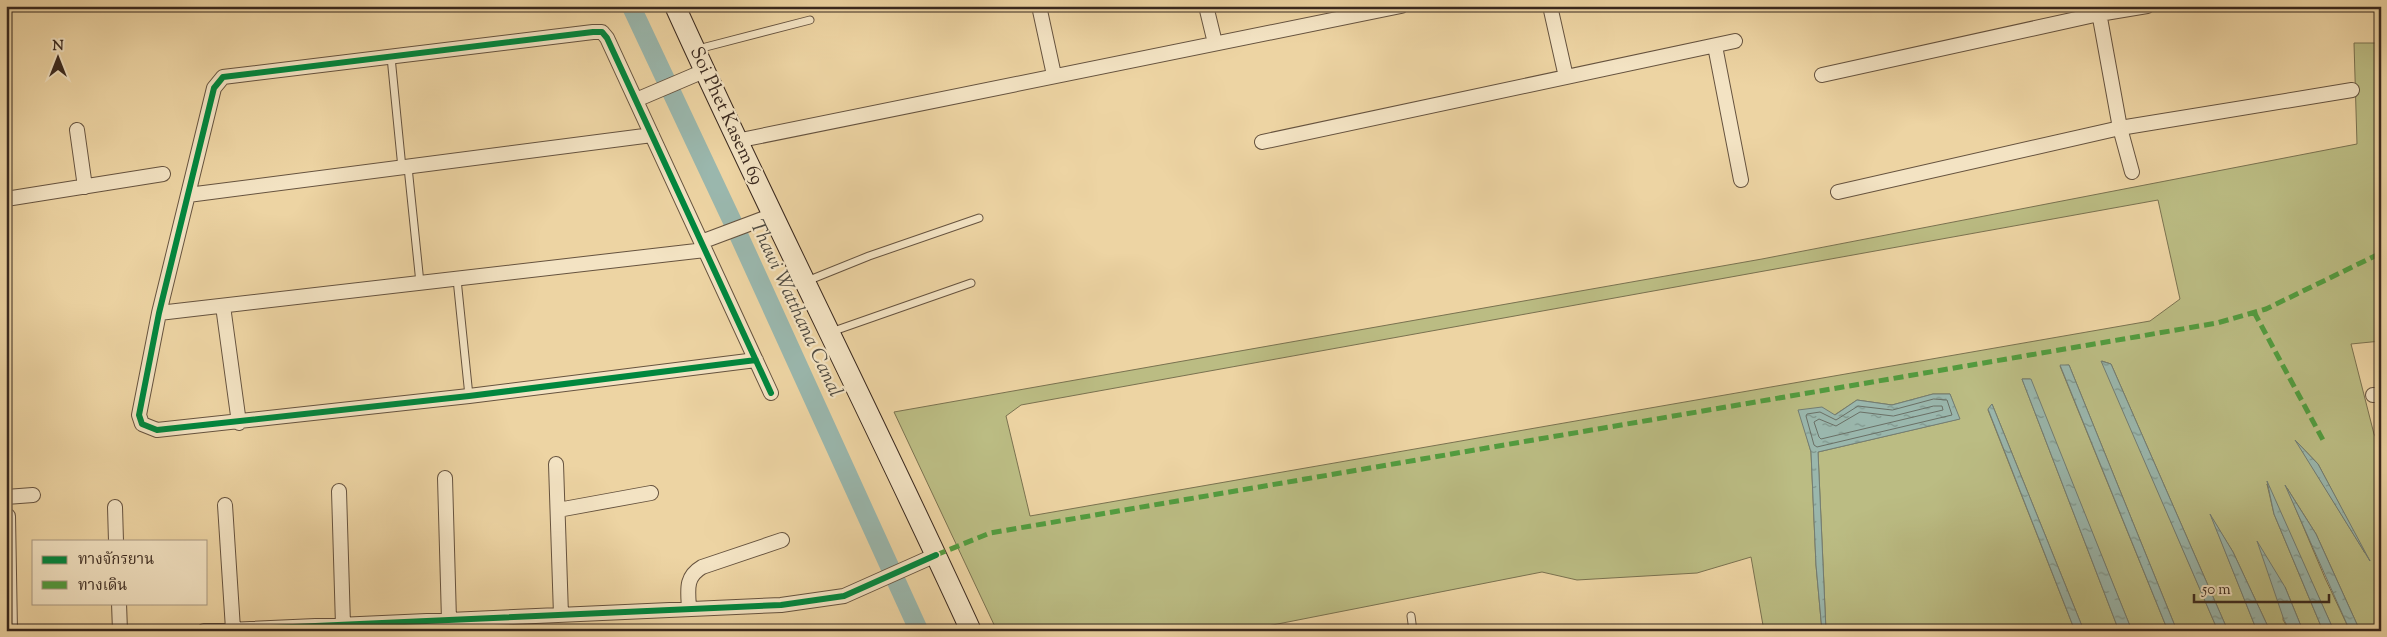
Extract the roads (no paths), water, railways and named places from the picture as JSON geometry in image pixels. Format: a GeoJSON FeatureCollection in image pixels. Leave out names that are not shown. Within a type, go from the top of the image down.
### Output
{"type":"FeatureCollection","features":[{"type":"Feature","properties":{"kind":"main road","name":"Soi Phet Kasem 69"},"geometry":{"type":"LineString","coordinates":[[675,6],[695,50],[697,74],[736,141],[765,218],[806,281],[971,631]]}},
{"type":"Feature","properties":{"kind":"street"},"geometry":{"type":"LineString","coordinates":[[1038,6],[1054,75]]}},
{"type":"Feature","properties":{"kind":"street"},"geometry":{"type":"LineString","coordinates":[[1206,6],[1215,43]]}},
{"type":"Feature","properties":{"kind":"street"},"geometry":{"type":"LineString","coordinates":[[736,141],[1372,9],[1401,6]]}},
{"type":"Feature","properties":{"kind":"street"},"geometry":{"type":"LineString","coordinates":[[1550,6],[1566,77]]}},
{"type":"Feature","properties":{"kind":"street"},"geometry":{"type":"LineString","coordinates":[[1822,75],[2098,10],[2147,6]]}},
{"type":"Feature","properties":{"kind":"street"},"geometry":{"type":"LineString","coordinates":[[2098,10],[2120,128],[2132,172]]}},
{"type":"Feature","properties":{"kind":"street"},"geometry":{"type":"LineString","coordinates":[[756,360],[469,396],[157,430],[142,424],[139,415],[140,402],[159,313],[214,88],[218,80],[223,77],[602,32],[607,38],[636,100],[756,360],[770,394]]}},
{"type":"Feature","properties":{"kind":"street"},"geometry":{"type":"LineString","coordinates":[[1262,142],[1735,41]]}},
{"type":"Feature","properties":{"kind":"street"},"geometry":{"type":"LineString","coordinates":[[1715,46],[1741,180]]}},
{"type":"Feature","properties":{"kind":"street"},"geometry":{"type":"LineString","coordinates":[[636,100],[697,74]]}},
{"type":"Feature","properties":{"kind":"street"},"geometry":{"type":"LineString","coordinates":[[1838,192],[2120,128],[2352,90]]}},
{"type":"Feature","properties":{"kind":"street"},"geometry":{"type":"LineString","coordinates":[[78,130],[85,187]]}},
{"type":"Feature","properties":{"kind":"street"},"geometry":{"type":"LineString","coordinates":[[188,195],[652,135]]}},
{"type":"Feature","properties":{"kind":"street"},"geometry":{"type":"LineString","coordinates":[[6,200],[163,174]]}},
{"type":"Feature","properties":{"kind":"street"},"geometry":{"type":"LineString","coordinates":[[159,313],[457,279],[703,246],[718,236],[765,218]]}},
{"type":"Feature","properties":{"kind":"street"},"geometry":{"type":"LineString","coordinates":[[223,306],[239,422]]}},
{"type":"Feature","properties":{"kind":"street"},"geometry":{"type":"LineString","coordinates":[[556,464],[561,615]]}},
{"type":"Feature","properties":{"kind":"street"},"geometry":{"type":"LineString","coordinates":[[445,478],[449,620]]}},
{"type":"Feature","properties":{"kind":"street"},"geometry":{"type":"LineString","coordinates":[[339,491],[343,625]]}},
{"type":"Feature","properties":{"kind":"street"},"geometry":{"type":"LineString","coordinates":[[558,510],[651,494]]}},
{"type":"Feature","properties":{"kind":"street"},"geometry":{"type":"LineString","coordinates":[[6,497],[33,495]]}},
{"type":"Feature","properties":{"kind":"street"},"geometry":{"type":"LineString","coordinates":[[225,505],[233,629]]}},
{"type":"Feature","properties":{"kind":"street"},"geometry":{"type":"LineString","coordinates":[[115,507],[116,540]]}},
{"type":"Feature","properties":{"kind":"street"},"geometry":{"type":"LineString","coordinates":[[8,516],[10,631]]}},
{"type":"Feature","properties":{"kind":"street"},"geometry":{"type":"LineString","coordinates":[[689,608],[688,580],[692,572],[702,566],[782,540]]}},
{"type":"Feature","properties":{"kind":"street"},"geometry":{"type":"LineString","coordinates":[[204,631],[781,604],[844,596],[936,555]]}},
{"type":"Feature","properties":{"kind":"street"},"geometry":{"type":"LineString","coordinates":[[119,604],[120,631]]}},
{"type":"Feature","properties":{"kind":"lane"},"geometry":{"type":"LineString","coordinates":[[695,50],[810,20]]}},
{"type":"Feature","properties":{"kind":"lane"},"geometry":{"type":"LineString","coordinates":[[391,57],[420,283]]}},
{"type":"Feature","properties":{"kind":"lane"},"geometry":{"type":"LineString","coordinates":[[806,281],[869,256],[979,218]]}},
{"type":"Feature","properties":{"kind":"lane"},"geometry":{"type":"LineString","coordinates":[[457,279],[469,396]]}},
{"type":"Feature","properties":{"kind":"lane"},"geometry":{"type":"LineString","coordinates":[[830,332],[971,283]]}},
{"type":"Feature","properties":{"kind":"lane"},"geometry":{"type":"LineString","coordinates":[[1411,616],[1413,631]]}},
{"type":"Feature","properties":{"kind":"water"},"geometry":{"type":"Polygon","coordinates":[[[2101,361],[2111,364],[2228,631],[2218,631],[2101,361]]]}},
{"type":"Feature","properties":{"kind":"water"},"geometry":{"type":"Polygon","coordinates":[[[2060,365],[2069,365],[2177,631],[2168,631],[2060,365]]]}},
{"type":"Feature","properties":{"kind":"water"},"geometry":{"type":"Polygon","coordinates":[[[2022,379],[2031,379],[2132,631],[2119,631],[2022,379]]]}},
{"type":"Feature","properties":{"kind":"water"},"geometry":{"type":"Polygon","coordinates":[[[1933,394],[1950,394],[1960,419],[1818,452],[1826,631],[1822,631],[1816,565],[1811,452],[1798,410],[1822,407],[1835,415],[1857,400],[1892,405],[1933,394]]]}},
{"type":"Feature","properties":{"kind":"water"},"geometry":{"type":"Polygon","coordinates":[[[1992,404],[2084,631],[2075,631],[1988,409],[1992,404]]]}},
{"type":"Feature","properties":{"kind":"water"},"geometry":{"type":"Polygon","coordinates":[[[2295,440],[2318,464],[2370,561],[2295,440]]]}},
{"type":"Feature","properties":{"kind":"water"},"geometry":{"type":"Polygon","coordinates":[[[2267,481],[2334,631],[2323,631],[2274,514],[2267,481]]]}},
{"type":"Feature","properties":{"kind":"water"},"geometry":{"type":"Polygon","coordinates":[[[2285,485],[2316,534],[2360,631],[2350,631],[2285,485]]]}},
{"type":"Feature","properties":{"kind":"water"},"geometry":{"type":"Polygon","coordinates":[[[2210,514],[2233,552],[2270,631],[2257,631],[2210,514]]]}},
{"type":"Feature","properties":{"kind":"water"},"geometry":{"type":"Polygon","coordinates":[[[2257,541],[2285,587],[2303,631],[2290,631],[2284,620],[2257,541]]]}},
{"type":"Feature","properties":{"kind":"waterway","name":"Thawi Watthana Canal"},"geometry":{"type":"LineString","coordinates":[[631,6],[735,227],[919,631]]}}]}
